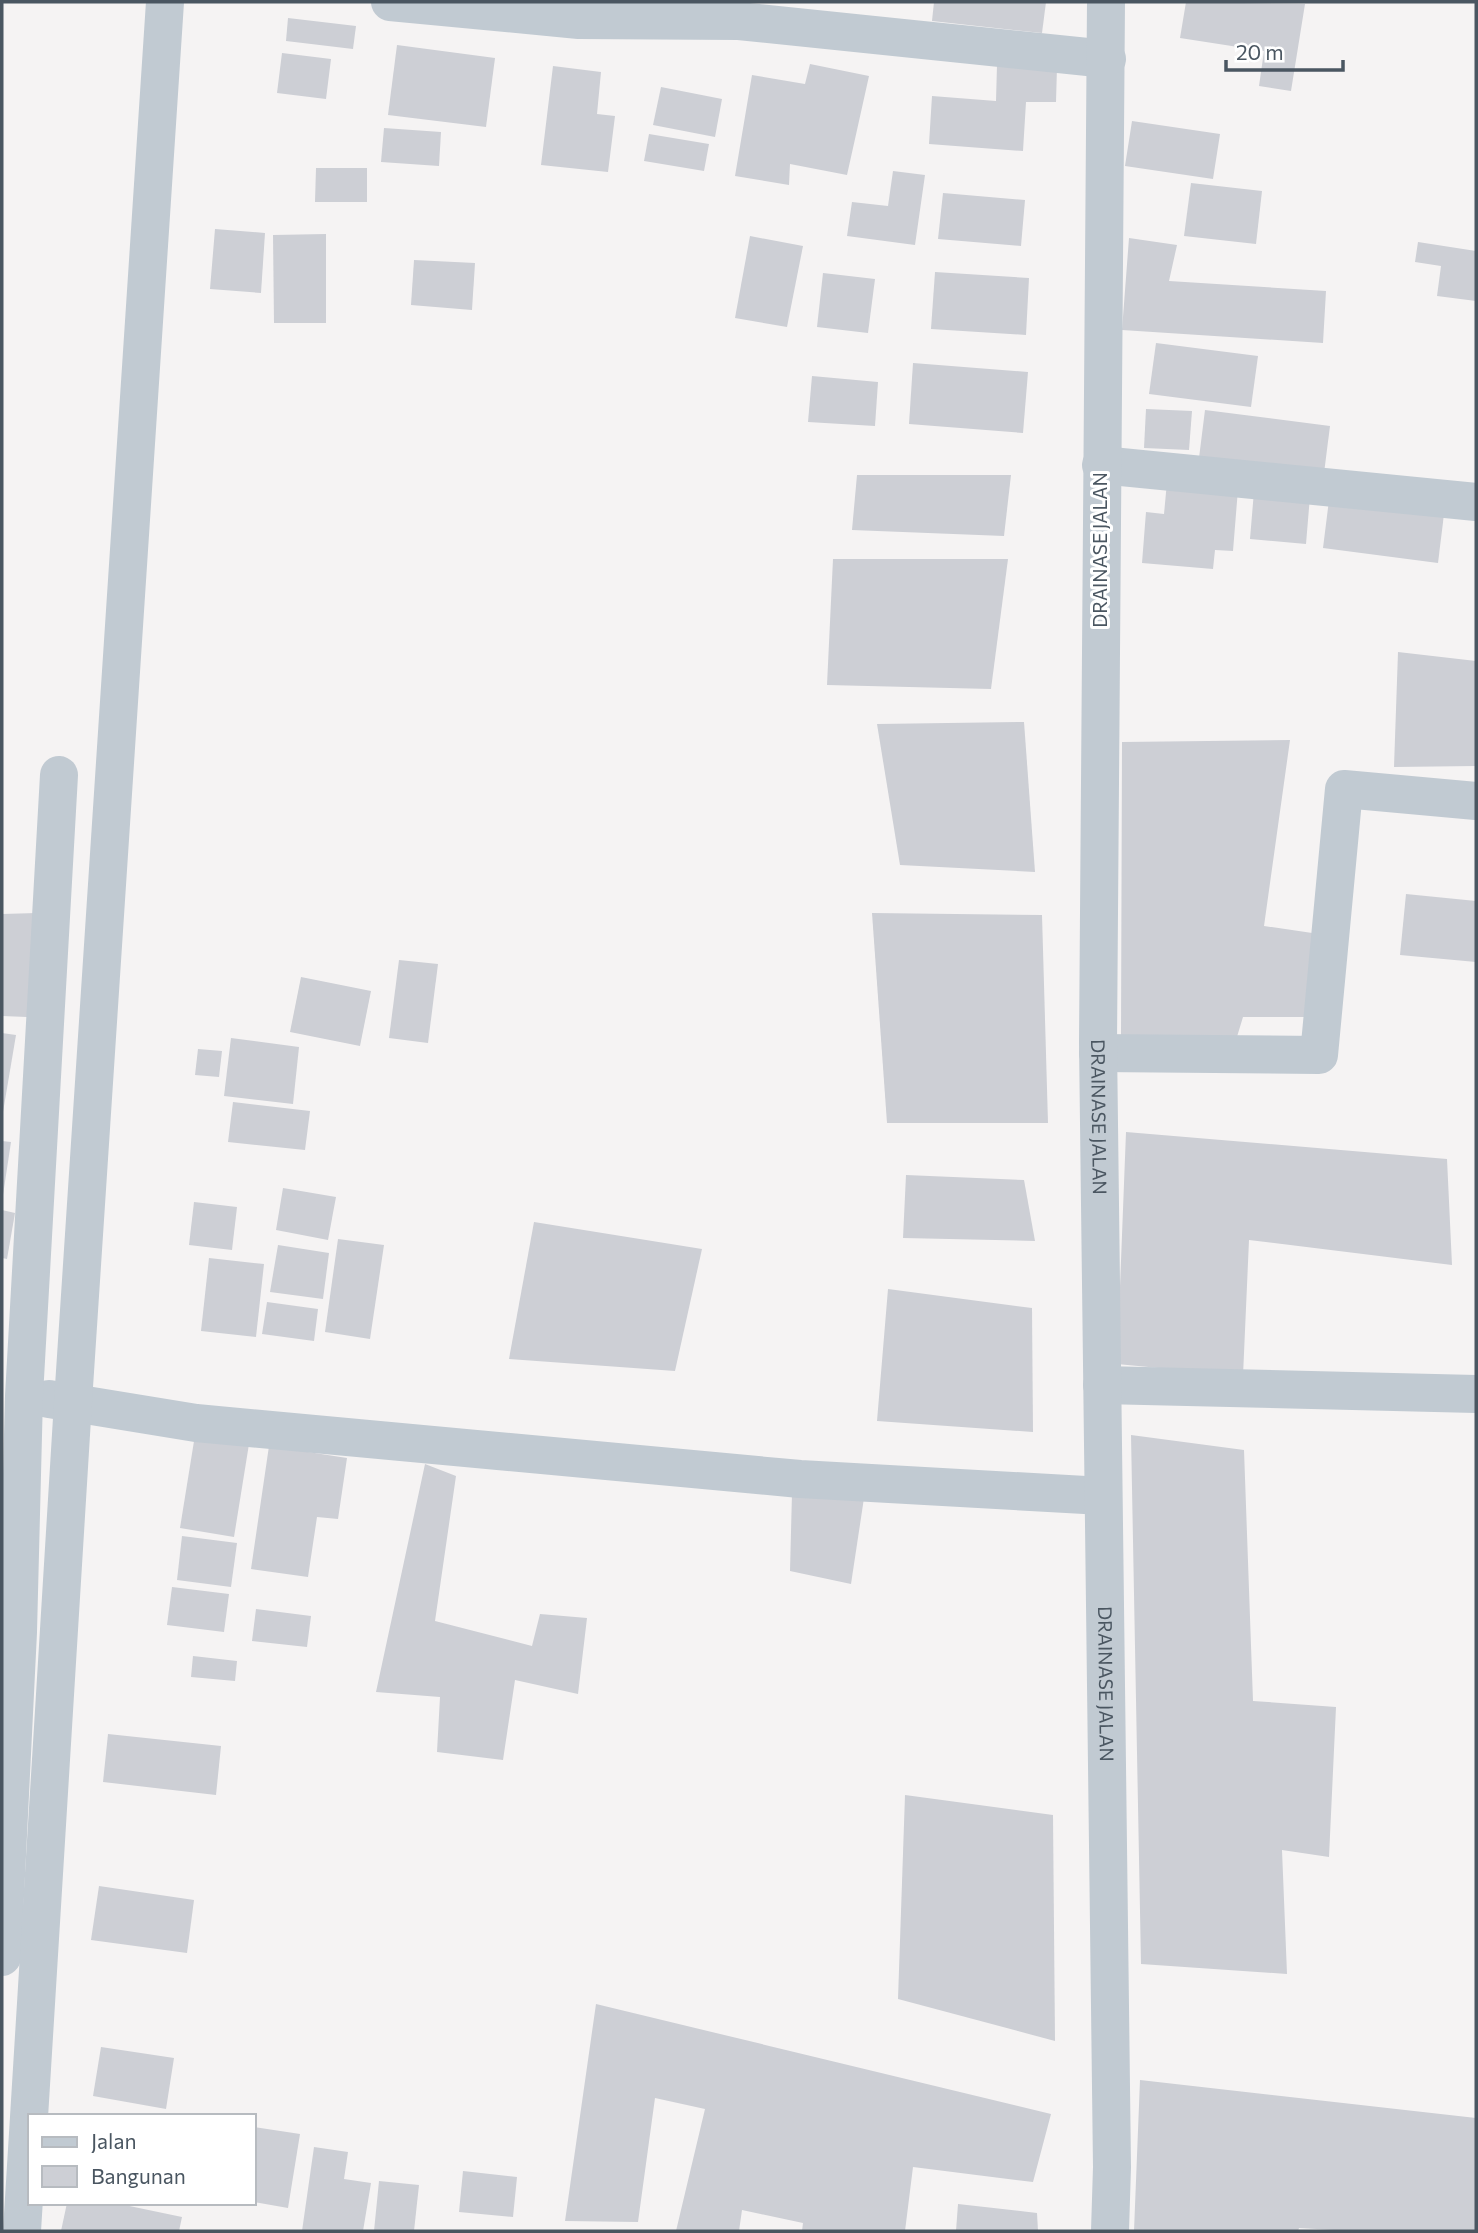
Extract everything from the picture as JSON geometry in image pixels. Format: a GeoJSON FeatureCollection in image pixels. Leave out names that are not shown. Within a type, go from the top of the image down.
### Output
{"type":"FeatureCollection","features":[{"type":"Feature","properties":{"kind":"street"},"geometry":{"type":"LineString","coordinates":[[29,2114],[165,2]]}},
{"type":"Feature","properties":{"kind":"street"},"geometry":{"type":"LineString","coordinates":[[390,2],[579,20],[738,21],[1107,59]]}},
{"type":"Feature","properties":{"kind":"street","name":"DRAINASE JALAN"},"geometry":{"type":"LineString","coordinates":[[1105,2],[1107,59],[1101,465],[1098,1053],[1112,2167],[1110,2231]]}},
{"type":"Feature","properties":{"kind":"street"},"geometry":{"type":"LineString","coordinates":[[1101,465],[1476,502]]}},
{"type":"Feature","properties":{"kind":"street"},"geometry":{"type":"LineString","coordinates":[[2,1957],[18,1632],[13,1395],[59,775]]}},
{"type":"Feature","properties":{"kind":"street"},"geometry":{"type":"LineString","coordinates":[[1098,1053],[1319,1055],[1344,789],[1476,801]]}},
{"type":"Feature","properties":{"kind":"street"},"geometry":{"type":"LineString","coordinates":[[1102,1385],[1476,1394]]}},
{"type":"Feature","properties":{"kind":"street"},"geometry":{"type":"LineString","coordinates":[[13,1395],[73,1402],[196,1423],[746,1474],[1103,1496]]}},
{"type":"Feature","properties":{"kind":"street"},"geometry":{"type":"LineString","coordinates":[[22,2231],[28,2133]]}},
{"type":"Feature","properties":{"kind":"building"},"geometry":{"type":"Polygon","coordinates":[[[934,2],[1046,2],[1042,33],[932,21],[934,2]]]}},
{"type":"Feature","properties":{"kind":"building"},"geometry":{"type":"Polygon","coordinates":[[[1186,2],[1305,4],[1291,91],[1259,86],[1264,51],[1180,38],[1186,2]]]}},
{"type":"Feature","properties":{"kind":"building"},"geometry":{"type":"Polygon","coordinates":[[[288,18],[356,26],[353,49],[286,41],[288,18]]]}},
{"type":"Feature","properties":{"kind":"building"},"geometry":{"type":"Polygon","coordinates":[[[397,45],[495,58],[486,127],[388,115],[397,45]]]}},
{"type":"Feature","properties":{"kind":"building"},"geometry":{"type":"Polygon","coordinates":[[[282,53],[331,59],[326,99],[277,93],[282,53]]]}},
{"type":"Feature","properties":{"kind":"building"},"geometry":{"type":"Polygon","coordinates":[[[810,64],[869,76],[847,175],[790,164],[789,185],[735,176],[752,75],[805,84],[810,64]]]}},
{"type":"Feature","properties":{"kind":"building"},"geometry":{"type":"Polygon","coordinates":[[[997,65],[1057,67],[1056,102],[1026,102],[1023,151],[929,144],[932,96],[996,101],[997,65]]]}},
{"type":"Feature","properties":{"kind":"building"},"geometry":{"type":"Polygon","coordinates":[[[553,66],[601,72],[597,114],[615,116],[608,172],[541,165],[553,66]]]}},
{"type":"Feature","properties":{"kind":"building"},"geometry":{"type":"Polygon","coordinates":[[[661,87],[722,99],[715,137],[653,125],[661,87]]]}},
{"type":"Feature","properties":{"kind":"building"},"geometry":{"type":"Polygon","coordinates":[[[1132,121],[1220,134],[1213,179],[1125,166],[1132,121]]]}},
{"type":"Feature","properties":{"kind":"building"},"geometry":{"type":"Polygon","coordinates":[[[384,128],[441,132],[439,166],[381,162],[384,128]]]}},
{"type":"Feature","properties":{"kind":"building"},"geometry":{"type":"Polygon","coordinates":[[[649,134],[709,144],[704,171],[644,161],[649,134]]]}},
{"type":"Feature","properties":{"kind":"building"},"geometry":{"type":"Polygon","coordinates":[[[316,168],[367,168],[367,202],[315,202],[316,168]]]}},
{"type":"Feature","properties":{"kind":"building"},"geometry":{"type":"Polygon","coordinates":[[[893,171],[925,175],[915,245],[847,236],[852,202],[888,206],[893,171]]]}},
{"type":"Feature","properties":{"kind":"building"},"geometry":{"type":"Polygon","coordinates":[[[1191,183],[1262,191],[1256,244],[1184,236],[1191,183]]]}},
{"type":"Feature","properties":{"kind":"building"},"geometry":{"type":"Polygon","coordinates":[[[943,193],[1025,200],[1021,246],[938,239],[943,193]]]}},
{"type":"Feature","properties":{"kind":"building"},"geometry":{"type":"Polygon","coordinates":[[[215,229],[265,233],[261,293],[210,289],[215,229]]]}},
{"type":"Feature","properties":{"kind":"building"},"geometry":{"type":"Polygon","coordinates":[[[326,234],[326,323],[274,323],[273,235],[326,234]]]}},
{"type":"Feature","properties":{"kind":"building"},"geometry":{"type":"Polygon","coordinates":[[[750,236],[803,246],[787,327],[735,318],[750,236]]]}},
{"type":"Feature","properties":{"kind":"building"},"geometry":{"type":"Polygon","coordinates":[[[1129,238],[1177,245],[1169,281],[1326,291],[1323,343],[1122,330],[1129,238]]]}},
{"type":"Feature","properties":{"kind":"building"},"geometry":{"type":"Polygon","coordinates":[[[1418,242],[1476,251],[1476,301],[1437,296],[1441,266],[1415,262],[1418,242]]]}},
{"type":"Feature","properties":{"kind":"building"},"geometry":{"type":"Polygon","coordinates":[[[414,260],[475,263],[472,310],[411,305],[414,260]]]}},
{"type":"Feature","properties":{"kind":"building"},"geometry":{"type":"Polygon","coordinates":[[[935,272],[1029,278],[1026,335],[931,329],[935,272]]]}},
{"type":"Feature","properties":{"kind":"building"},"geometry":{"type":"Polygon","coordinates":[[[823,273],[875,279],[868,333],[817,327],[823,273]]]}},
{"type":"Feature","properties":{"kind":"building"},"geometry":{"type":"Polygon","coordinates":[[[1156,343],[1258,356],[1251,407],[1149,394],[1156,343]]]}},
{"type":"Feature","properties":{"kind":"building"},"geometry":{"type":"Polygon","coordinates":[[[913,363],[1028,372],[1023,433],[909,424],[913,363]]]}},
{"type":"Feature","properties":{"kind":"building"},"geometry":{"type":"Polygon","coordinates":[[[812,376],[878,382],[875,426],[808,422],[812,376]]]}},
{"type":"Feature","properties":{"kind":"building"},"geometry":{"type":"Polygon","coordinates":[[[1146,409],[1192,411],[1189,450],[1144,448],[1146,409]]]}},
{"type":"Feature","properties":{"kind":"building"},"geometry":{"type":"Polygon","coordinates":[[[1205,410],[1330,426],[1323,481],[1198,466],[1205,410]]]}},
{"type":"Feature","properties":{"kind":"building"},"geometry":{"type":"Polygon","coordinates":[[[857,475],[1011,475],[1004,536],[852,530],[857,475]]]}},
{"type":"Feature","properties":{"kind":"building"},"geometry":{"type":"Polygon","coordinates":[[[1167,482],[1238,489],[1233,551],[1215,550],[1213,569],[1142,563],[1146,512],[1164,514],[1167,482]]]}},
{"type":"Feature","properties":{"kind":"building"},"geometry":{"type":"Polygon","coordinates":[[[1254,491],[1310,496],[1306,544],[1250,539],[1254,491]]]}},
{"type":"Feature","properties":{"kind":"building"},"geometry":{"type":"Polygon","coordinates":[[[1330,492],[1445,506],[1438,563],[1323,548],[1330,492]]]}},
{"type":"Feature","properties":{"kind":"building"},"geometry":{"type":"Polygon","coordinates":[[[833,559],[1008,559],[991,689],[827,685],[833,559]]]}},
{"type":"Feature","properties":{"kind":"building"},"geometry":{"type":"Polygon","coordinates":[[[1398,652],[1476,661],[1476,766],[1394,767],[1398,652]]]}},
{"type":"Feature","properties":{"kind":"building"},"geometry":{"type":"Polygon","coordinates":[[[1024,722],[1035,872],[900,865],[877,724],[1024,722]]]}},
{"type":"Feature","properties":{"kind":"building"},"geometry":{"type":"Polygon","coordinates":[[[1290,740],[1264,926],[1319,934],[1309,1017],[1243,1017],[1236,1040],[1121,1036],[1122,742],[1290,740]]]}},
{"type":"Feature","properties":{"kind":"building"},"geometry":{"type":"Polygon","coordinates":[[[1406,894],[1476,901],[1476,962],[1400,955],[1406,894]]]}},
{"type":"Feature","properties":{"kind":"building"},"geometry":{"type":"Polygon","coordinates":[[[37,913],[27,1017],[2,1016],[2,914],[37,913]]]}},
{"type":"Feature","properties":{"kind":"building"},"geometry":{"type":"Polygon","coordinates":[[[872,913],[1042,915],[1048,1123],[887,1123],[872,913]]]}},
{"type":"Feature","properties":{"kind":"building"},"geometry":{"type":"Polygon","coordinates":[[[399,960],[438,964],[428,1043],[389,1038],[399,960]]]}},
{"type":"Feature","properties":{"kind":"building"},"geometry":{"type":"Polygon","coordinates":[[[301,977],[371,991],[360,1046],[290,1032],[301,977]]]}},
{"type":"Feature","properties":{"kind":"building"},"geometry":{"type":"Polygon","coordinates":[[[2,1033],[16,1035],[3,1112],[2,1112],[2,1033]]]}},
{"type":"Feature","properties":{"kind":"building"},"geometry":{"type":"Polygon","coordinates":[[[231,1038],[299,1047],[293,1104],[224,1096],[231,1038]]]}},
{"type":"Feature","properties":{"kind":"building"},"geometry":{"type":"Polygon","coordinates":[[[198,1049],[222,1051],[219,1077],[195,1075],[198,1049]]]}},
{"type":"Feature","properties":{"kind":"building"},"geometry":{"type":"Polygon","coordinates":[[[233,1102],[310,1111],[305,1150],[228,1142],[233,1102]]]}},
{"type":"Feature","properties":{"kind":"building"},"geometry":{"type":"Polygon","coordinates":[[[1126,1132],[1447,1159],[1452,1265],[1249,1240],[1243,1376],[1117,1364],[1126,1132]]]}},
{"type":"Feature","properties":{"kind":"building"},"geometry":{"type":"Polygon","coordinates":[[[2,1141],[11,1142],[3,1195],[2,1194],[2,1141]]]}},
{"type":"Feature","properties":{"kind":"building"},"geometry":{"type":"Polygon","coordinates":[[[906,1175],[1024,1180],[1035,1241],[903,1238],[906,1175]]]}},
{"type":"Feature","properties":{"kind":"building"},"geometry":{"type":"Polygon","coordinates":[[[283,1188],[336,1197],[328,1240],[276,1230],[283,1188]]]}},
{"type":"Feature","properties":{"kind":"building"},"geometry":{"type":"Polygon","coordinates":[[[194,1202],[237,1207],[232,1250],[189,1245],[194,1202]]]}},
{"type":"Feature","properties":{"kind":"building"},"geometry":{"type":"Polygon","coordinates":[[[2,1210],[15,1213],[7,1259],[2,1258],[2,1210]]]}},
{"type":"Feature","properties":{"kind":"building"},"geometry":{"type":"Polygon","coordinates":[[[534,1222],[702,1249],[675,1371],[509,1359],[534,1222]]]}},
{"type":"Feature","properties":{"kind":"building"},"geometry":{"type":"Polygon","coordinates":[[[338,1239],[384,1245],[370,1339],[325,1332],[338,1239]]]}},
{"type":"Feature","properties":{"kind":"building"},"geometry":{"type":"Polygon","coordinates":[[[278,1245],[329,1253],[323,1299],[270,1292],[278,1245]]]}},
{"type":"Feature","properties":{"kind":"building"},"geometry":{"type":"Polygon","coordinates":[[[209,1258],[264,1264],[256,1337],[201,1331],[209,1258]]]}},
{"type":"Feature","properties":{"kind":"building"},"geometry":{"type":"Polygon","coordinates":[[[888,1289],[1032,1308],[1033,1432],[877,1421],[888,1289]]]}},
{"type":"Feature","properties":{"kind":"building"},"geometry":{"type":"Polygon","coordinates":[[[267,1302],[318,1309],[314,1341],[262,1334],[267,1302]]]}},
{"type":"Feature","properties":{"kind":"building"},"geometry":{"type":"Polygon","coordinates":[[[195,1435],[249,1444],[234,1537],[180,1528],[195,1435]]]}},
{"type":"Feature","properties":{"kind":"building"},"geometry":{"type":"Polygon","coordinates":[[[1131,1435],[1244,1450],[1253,1701],[1336,1707],[1329,1857],[1282,1850],[1287,1974],[1141,1964],[1131,1435]]]}},
{"type":"Feature","properties":{"kind":"building"},"geometry":{"type":"Polygon","coordinates":[[[269,1446],[347,1458],[338,1519],[317,1517],[308,1577],[251,1569],[269,1446]]]}},
{"type":"Feature","properties":{"kind":"building"},"geometry":{"type":"Polygon","coordinates":[[[425,1464],[456,1476],[435,1621],[532,1646],[540,1614],[587,1618],[578,1694],[515,1680],[503,1760],[437,1752],[440,1697],[376,1692],[425,1464]]]}},
{"type":"Feature","properties":{"kind":"building"},"geometry":{"type":"Polygon","coordinates":[[[792,1493],[864,1498],[851,1584],[790,1571],[792,1493]]]}},
{"type":"Feature","properties":{"kind":"building"},"geometry":{"type":"Polygon","coordinates":[[[182,1536],[237,1543],[231,1587],[177,1580],[182,1536]]]}},
{"type":"Feature","properties":{"kind":"building"},"geometry":{"type":"Polygon","coordinates":[[[172,1587],[229,1594],[224,1632],[167,1625],[172,1587]]]}},
{"type":"Feature","properties":{"kind":"building"},"geometry":{"type":"Polygon","coordinates":[[[256,1609],[311,1616],[307,1647],[252,1641],[256,1609]]]}},
{"type":"Feature","properties":{"kind":"building"},"geometry":{"type":"Polygon","coordinates":[[[193,1656],[237,1661],[235,1681],[191,1677],[193,1656]]]}},
{"type":"Feature","properties":{"kind":"building"},"geometry":{"type":"Polygon","coordinates":[[[108,1734],[221,1746],[216,1795],[103,1782],[108,1734]]]}},
{"type":"Feature","properties":{"kind":"building"},"geometry":{"type":"Polygon","coordinates":[[[905,1795],[1053,1815],[1055,2041],[898,1999],[905,1795]]]}},
{"type":"Feature","properties":{"kind":"building"},"geometry":{"type":"Polygon","coordinates":[[[99,1886],[194,1900],[187,1953],[91,1940],[99,1886]]]}},
{"type":"Feature","properties":{"kind":"building"},"geometry":{"type":"Polygon","coordinates":[[[596,2004],[1051,2114],[1033,2182],[913,2167],[905,2231],[802,2231],[803,2223],[742,2210],[739,2231],[676,2231],[705,2109],[655,2098],[638,2222],[565,2221],[596,2004]]]}},
{"type":"Feature","properties":{"kind":"building"},"geometry":{"type":"Polygon","coordinates":[[[101,2047],[174,2058],[166,2109],[93,2096],[101,2047]]]}},
{"type":"Feature","properties":{"kind":"building"},"geometry":{"type":"Polygon","coordinates":[[[1140,2080],[1476,2118],[1476,2231],[1351,2231],[1299,2228],[1298,2231],[1134,2231],[1140,2080]]]}},
{"type":"Feature","properties":{"kind":"building"},"geometry":{"type":"Polygon","coordinates":[[[256,2127],[300,2134],[288,2208],[256,2202],[256,2127]]]}},
{"type":"Feature","properties":{"kind":"building"},"geometry":{"type":"Polygon","coordinates":[[[314,2147],[348,2152],[344,2179],[371,2183],[363,2231],[302,2231],[314,2147]]]}},
{"type":"Feature","properties":{"kind":"building"},"geometry":{"type":"Polygon","coordinates":[[[463,2171],[517,2177],[513,2217],[459,2212],[463,2171]]]}},
{"type":"Feature","properties":{"kind":"building"},"geometry":{"type":"Polygon","coordinates":[[[379,2181],[419,2185],[414,2231],[374,2231],[379,2181]]]}},
{"type":"Feature","properties":{"kind":"building"},"geometry":{"type":"Polygon","coordinates":[[[958,2204],[1037,2213],[1038,2231],[956,2231],[958,2204]]]}},
{"type":"Feature","properties":{"kind":"building"},"geometry":{"type":"Polygon","coordinates":[[[67,2205],[125,2205],[182,2217],[179,2231],[61,2231],[67,2205]]]}}]}
